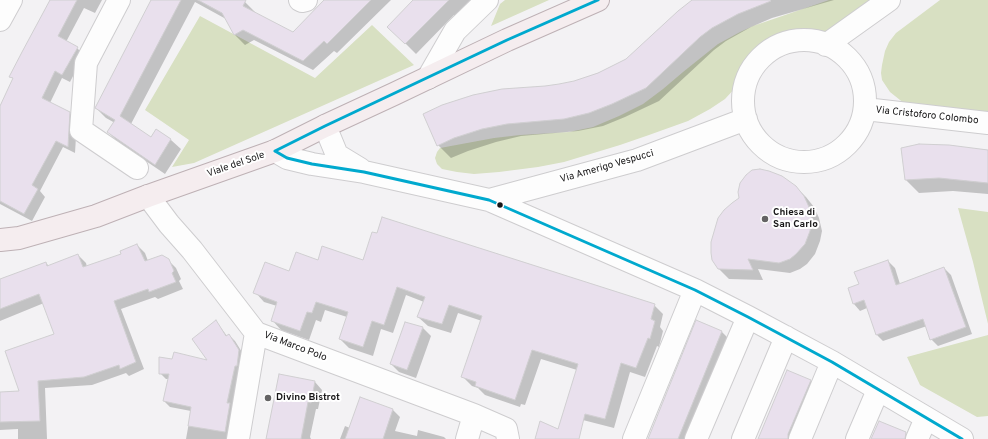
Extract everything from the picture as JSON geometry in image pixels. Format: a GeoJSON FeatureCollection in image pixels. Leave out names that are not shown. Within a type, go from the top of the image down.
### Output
{"type":"FeatureCollection","features":[{"type":"Feature","properties":{"kind":"main road","name":"Viale del Sole"},"geometry":{"type":"LineString","coordinates":[[5,240],[96,216],[148,196],[275,152],[325,126],[507,40],[598,0]]}},
{"type":"Feature","properties":{"kind":"street"},"geometry":{"type":"LineString","coordinates":[[0,20],[11,0]]}},
{"type":"Feature","properties":{"kind":"street"},"geometry":{"type":"LineString","coordinates":[[119,0],[86,63],[81,130],[137,168]]}},
{"type":"Feature","properties":{"kind":"street"},"geometry":{"type":"LineString","coordinates":[[300,0],[306,0]]}},
{"type":"Feature","properties":{"kind":"street"},"geometry":{"type":"LineString","coordinates":[[428,78],[455,31],[487,0]]}},
{"type":"Feature","properties":{"kind":"street"},"geometry":{"type":"LineString","coordinates":[[826,45],[889,0]]}},
{"type":"Feature","properties":{"kind":"street"},"geometry":{"type":"LineString","coordinates":[[808,40],[826,45],[844,55],[857,70],[864,89],[865,109],[860,127],[850,142],[836,154],[818,161],[800,162],[782,158],[766,149],[753,135],[746,119],[743,99],[747,80],[756,64],[771,50],[788,42],[808,40]]}},
{"type":"Feature","properties":{"kind":"street","name":"Via Cristoforo Colombo"},"geometry":{"type":"LineString","coordinates":[[865,109],[988,122]]}},
{"type":"Feature","properties":{"kind":"street","name":"Via Amerigo Vespucci"},"geometry":{"type":"LineString","coordinates":[[489,200],[636,160],[746,119]]}},
{"type":"Feature","properties":{"kind":"street"},"geometry":{"type":"LineString","coordinates":[[325,126],[337,155],[364,172]]}},
{"type":"Feature","properties":{"kind":"street"},"geometry":{"type":"LineString","coordinates":[[275,152],[287,158],[312,164],[364,172],[489,200],[695,290],[832,362],[962,439]]}},
{"type":"Feature","properties":{"kind":"street","name":"Via Marco Polo"},"geometry":{"type":"LineString","coordinates":[[148,196],[256,332],[474,415],[506,429],[508,439]]}},
{"type":"Feature","properties":{"kind":"street"},"geometry":{"type":"LineString","coordinates":[[634,439],[695,290]]}},
{"type":"Feature","properties":{"kind":"street"},"geometry":{"type":"LineString","coordinates":[[696,439],[748,317]]}},
{"type":"Feature","properties":{"kind":"street"},"geometry":{"type":"LineString","coordinates":[[238,439],[256,332]]}},
{"type":"Feature","properties":{"kind":"street"},"geometry":{"type":"LineString","coordinates":[[743,439],[786,337]]}},
{"type":"Feature","properties":{"kind":"street"},"geometry":{"type":"LineString","coordinates":[[800,439],[832,362]]}},
{"type":"Feature","properties":{"kind":"street"},"geometry":{"type":"LineString","coordinates":[[857,439],[878,390]]}},
{"type":"Feature","properties":{"kind":"street"},"geometry":{"type":"LineString","coordinates":[[467,439],[474,415]]}},
{"type":"Feature","properties":{"kind":"street"},"geometry":{"type":"LineString","coordinates":[[917,439],[926,418]]}},
{"type":"Feature","properties":{"kind":"green space"},"geometry":{"type":"Polygon","coordinates":[[[505,0],[549,0],[491,26],[500,4],[505,0]]]}},
{"type":"Feature","properties":{"kind":"green space"},"geometry":{"type":"Polygon","coordinates":[[[829,0],[881,0],[825,36],[813,37],[783,35],[725,99],[688,121],[620,145],[564,162],[538,167],[474,174],[442,169],[437,164],[435,158],[440,148],[494,138],[569,132],[593,127],[643,104],[718,44],[740,32],[753,26],[829,0]]]}},
{"type":"Feature","properties":{"kind":"green space"},"geometry":{"type":"Polygon","coordinates":[[[940,0],[988,0],[988,115],[905,104],[890,92],[882,80],[882,65],[885,51],[889,42],[896,33],[940,0]]]}},
{"type":"Feature","properties":{"kind":"green space"},"geometry":{"type":"Polygon","coordinates":[[[200,16],[315,78],[372,25],[414,65],[194,163],[172,167],[189,140],[145,110],[200,16]]]}},
{"type":"Feature","properties":{"kind":"green space"},"geometry":{"type":"Polygon","coordinates":[[[958,208],[988,212],[988,324],[973,262],[958,208]]]}},
{"type":"Feature","properties":{"kind":"green space"},"geometry":{"type":"Polygon","coordinates":[[[988,335],[988,416],[977,417],[920,385],[907,357],[988,335]]]}},
{"type":"Feature","properties":{"kind":"building"},"geometry":{"type":"Polygon","coordinates":[[[50,0],[77,0],[58,36],[78,47],[62,75],[55,71],[42,98],[70,112],[68,147],[56,141],[32,185],[38,189],[24,214],[0,201],[0,106],[13,78],[9,77],[50,0]]]}},
{"type":"Feature","properties":{"kind":"building"},"geometry":{"type":"Polygon","coordinates":[[[151,0],[181,0],[120,116],[151,137],[156,129],[171,139],[155,165],[107,132],[115,120],[95,108],[151,0]]]}},
{"type":"Feature","properties":{"kind":"building"},"geometry":{"type":"Polygon","coordinates":[[[198,0],[246,0],[243,6],[293,32],[324,0],[371,0],[327,44],[324,41],[303,61],[243,30],[234,35],[222,13],[198,0]]]}},
{"type":"Feature","properties":{"kind":"building"},"geometry":{"type":"Polygon","coordinates":[[[413,0],[449,0],[405,44],[387,27],[413,0]]]}},
{"type":"Feature","properties":{"kind":"building"},"geometry":{"type":"Polygon","coordinates":[[[692,0],[771,1],[738,14],[712,28],[700,37],[646,88],[612,104],[589,113],[564,119],[507,124],[482,129],[454,138],[437,146],[423,114],[442,105],[473,95],[502,89],[559,84],[598,73],[626,59],[692,0]]]}},
{"type":"Feature","properties":{"kind":"building"},"geometry":{"type":"Polygon","coordinates":[[[919,144],[949,145],[988,150],[988,183],[939,178],[905,180],[901,148],[919,144]]]}},
{"type":"Feature","properties":{"kind":"building","name":"Chiesa di San Carlo"},"geometry":{"type":"Polygon","coordinates":[[[760,169],[782,176],[796,186],[804,196],[812,219],[810,231],[805,244],[790,259],[779,263],[748,259],[753,270],[718,269],[712,260],[711,242],[718,218],[724,210],[739,198],[738,192],[740,183],[746,175],[752,170],[760,169]]]}},
{"type":"Feature","properties":{"kind":"building"},"geometry":{"type":"Polygon","coordinates":[[[382,217],[655,304],[651,319],[655,321],[650,339],[648,338],[636,368],[621,363],[605,419],[585,414],[579,439],[535,439],[540,421],[558,429],[578,364],[532,350],[515,400],[475,386],[476,382],[461,377],[482,316],[449,305],[442,324],[417,317],[425,297],[397,287],[384,325],[372,321],[363,347],[339,339],[348,312],[316,302],[312,313],[307,312],[300,331],[271,321],[277,302],[253,293],[265,262],[289,271],[296,252],[318,260],[322,246],[363,260],[372,232],[377,233],[382,217]]]}},
{"type":"Feature","properties":{"kind":"building"},"geometry":{"type":"Polygon","coordinates":[[[137,244],[145,261],[162,255],[169,259],[174,271],[172,273],[176,282],[149,292],[148,289],[114,301],[136,362],[120,369],[119,365],[84,377],[38,381],[40,421],[0,422],[0,392],[19,391],[5,351],[54,334],[39,294],[0,309],[0,279],[46,262],[47,266],[78,254],[83,267],[121,254],[120,251],[137,244]]]}},
{"type":"Feature","properties":{"kind":"building"},"geometry":{"type":"Polygon","coordinates":[[[888,260],[896,285],[944,267],[966,327],[930,340],[923,319],[876,335],[864,300],[853,304],[848,288],[859,284],[854,272],[888,260]]]}},
{"type":"Feature","properties":{"kind":"building"},"geometry":{"type":"Polygon","coordinates":[[[216,320],[226,336],[229,334],[239,350],[237,366],[235,366],[227,403],[230,403],[225,432],[188,426],[191,407],[163,401],[169,374],[159,374],[159,357],[172,359],[174,352],[207,360],[192,339],[216,320]]]}},
{"type":"Feature","properties":{"kind":"building"},"geometry":{"type":"Polygon","coordinates":[[[696,320],[722,331],[678,439],[648,439],[696,320]]]}},
{"type":"Feature","properties":{"kind":"building"},"geometry":{"type":"Polygon","coordinates":[[[405,322],[423,327],[407,370],[390,364],[405,322]]]}},
{"type":"Feature","properties":{"kind":"building"},"geometry":{"type":"Polygon","coordinates":[[[787,370],[811,380],[788,434],[788,439],[758,439],[787,370]]]}},
{"type":"Feature","properties":{"kind":"building"},"geometry":{"type":"Polygon","coordinates":[[[279,374],[315,381],[311,403],[308,402],[301,439],[266,439],[279,374]]]}},
{"type":"Feature","properties":{"kind":"building"},"geometry":{"type":"Polygon","coordinates":[[[360,397],[393,409],[383,439],[345,439],[360,397]]]}},
{"type":"Feature","properties":{"kind":"building"},"geometry":{"type":"Polygon","coordinates":[[[879,421],[906,432],[905,439],[871,439],[879,421]]]}},
{"type":"Feature","properties":{"kind":"transit line"},"geometry":{"type":"LineString","coordinates":[[275,151],[507,40],[598,0]]}},
{"type":"Feature","properties":{"kind":"transit line"},"geometry":{"type":"LineString","coordinates":[[275,151],[287,158],[312,164],[364,172],[489,200],[695,290],[832,362],[962,439]]}},
{"type":"Feature","properties":{"kind":"place","name":"Chiesa di San Carlo"},"geometry":{"type":"Point","coordinates":[765,219]}},
{"type":"Feature","properties":{"kind":"place","name":"Divino Bistrot"},"geometry":{"type":"Point","coordinates":[268,398]}}]}
